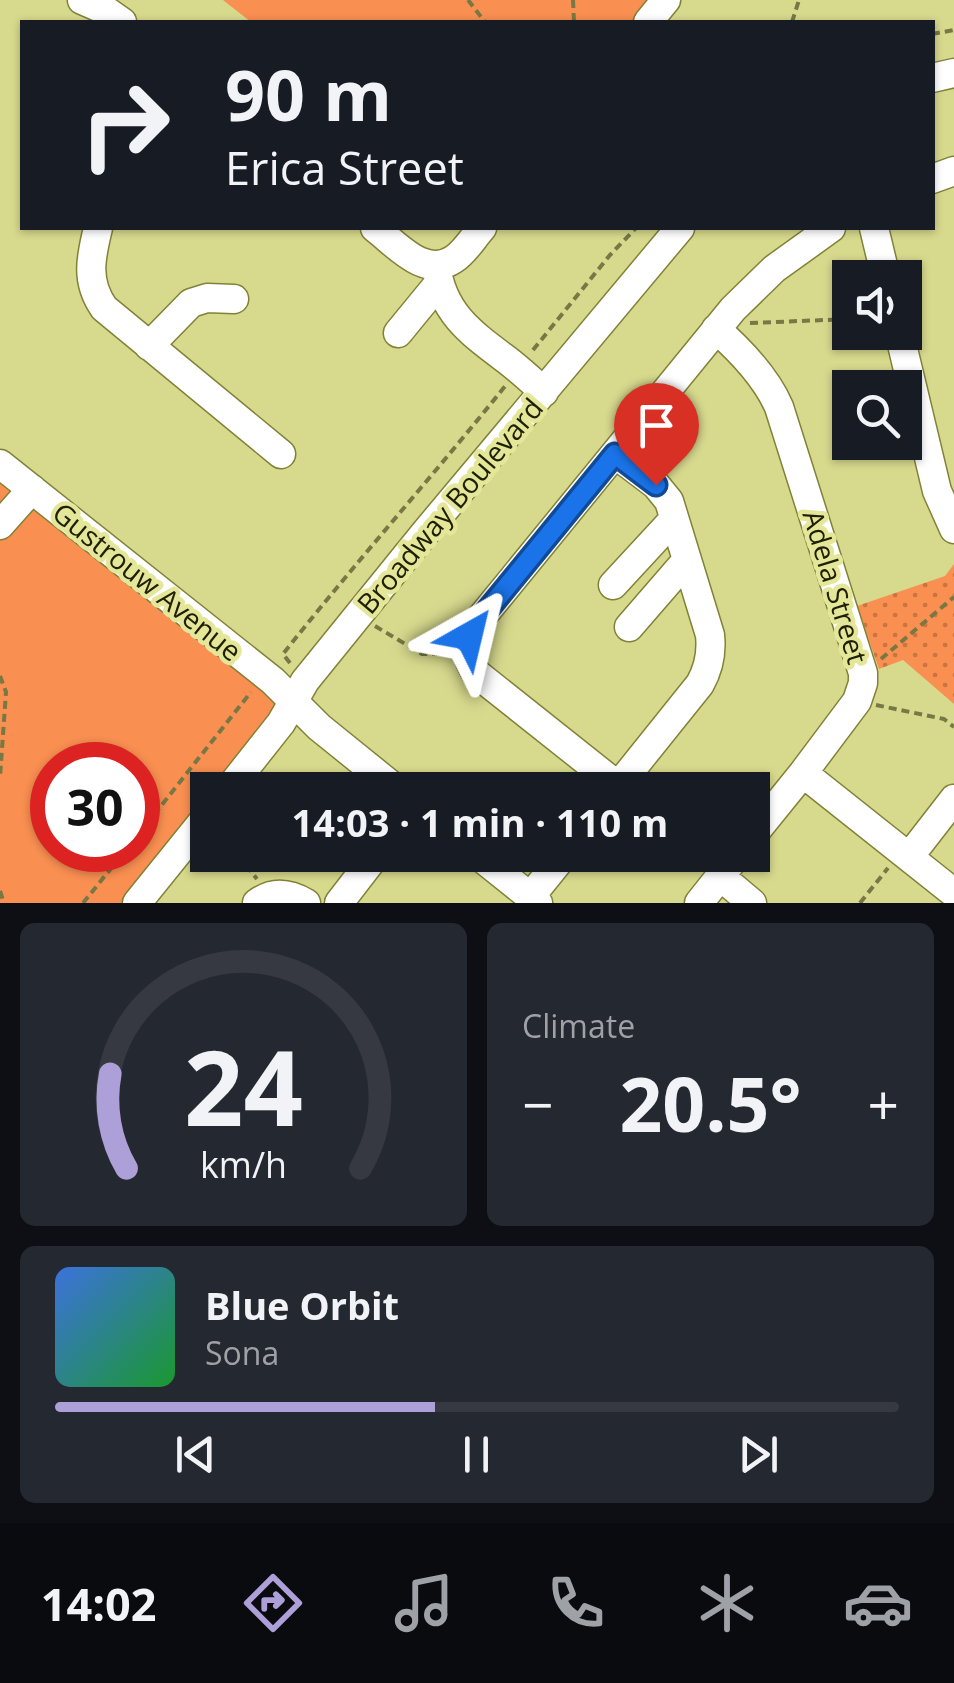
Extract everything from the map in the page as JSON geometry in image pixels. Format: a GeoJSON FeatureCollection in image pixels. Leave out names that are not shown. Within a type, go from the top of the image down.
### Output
{"type":"FeatureCollection","features":[{"type":"Feature","properties":{"kind":"street"},"geometry":{"type":"LineString","coordinates":[[82,0],[119,20]]}},
{"type":"Feature","properties":{"kind":"street"},"geometry":{"type":"LineString","coordinates":[[98,230],[90,269],[94,290],[104,308],[281,454]]}},
{"type":"Feature","properties":{"kind":"street"},"geometry":{"type":"LineString","coordinates":[[378,230],[438,274],[452,311],[470,332],[544,392]]}},
{"type":"Feature","properties":{"kind":"street"},"geometry":{"type":"LineString","coordinates":[[398,333],[438,274],[480,230]]}},
{"type":"Feature","properties":{"kind":"street","name":"Broadway Boulevard"},"geometry":{"type":"LineString","coordinates":[[242,772],[281,723],[299,691],[424,534],[678,230]]}},
{"type":"Feature","properties":{"kind":"street"},"geometry":{"type":"LineString","coordinates":[[597,772],[477,674],[467,652],[472,629],[716,329],[774,269],[828,230]]}},
{"type":"Feature","properties":{"kind":"street"},"geometry":{"type":"LineString","coordinates":[[874,230],[882,260]]}},
{"type":"Feature","properties":{"kind":"street"},"geometry":{"type":"LineString","coordinates":[[149,346],[192,303],[206,298],[234,299]]}},
{"type":"Feature","properties":{"kind":"street","name":"Adela Street"},"geometry":{"type":"LineString","coordinates":[[716,329],[774,395],[860,687],[803,773],[770,814]]}},
{"type":"Feature","properties":{"kind":"street"},"geometry":{"type":"LineString","coordinates":[[903,350],[937,491],[954,529]]}},
{"type":"Feature","properties":{"kind":"street"},"geometry":{"type":"LineString","coordinates":[[615,454],[661,490],[669,501],[710,635],[710,659],[700,684],[630,772]]}},
{"type":"Feature","properties":{"kind":"street","name":"Gustrouw Avenue"},"geometry":{"type":"LineString","coordinates":[[0,464],[273,664],[299,691],[319,727],[375,772]]}},
{"type":"Feature","properties":{"kind":"street"},"geometry":{"type":"LineString","coordinates":[[0,525],[32,489]]}},
{"type":"Feature","properties":{"kind":"street"},"geometry":{"type":"LineString","coordinates":[[613,585],[674,519]]}},
{"type":"Feature","properties":{"kind":"street"},"geometry":{"type":"LineString","coordinates":[[629,627],[687,560]]}},
{"type":"Feature","properties":{"kind":"street"},"geometry":{"type":"LineString","coordinates":[[803,773],[954,893]]}},
{"type":"Feature","properties":{"kind":"street"},"geometry":{"type":"LineString","coordinates":[[905,854],[954,799]]}},
{"type":"Feature","properties":{"kind":"street"},"geometry":{"type":"LineString","coordinates":[[137,903],[190,837]]}},
{"type":"Feature","properties":{"kind":"street"},"geometry":{"type":"LineString","coordinates":[[339,903],[363,872]]}},
{"type":"Feature","properties":{"kind":"street"},"geometry":{"type":"LineString","coordinates":[[499,872],[534,900],[553,872]]}},
{"type":"Feature","properties":{"kind":"street"},"geometry":{"type":"LineString","coordinates":[[698,903],[723,872]]}},
{"type":"Feature","properties":{"kind":"street"},"geometry":{"type":"LineString","coordinates":[[732,872],[752,903]]}},
{"type":"Feature","properties":{"kind":"street"},"geometry":{"type":"LineString","coordinates":[[263,899],[285,895],[306,903]]}},
{"type":"Feature","properties":{"kind":"path"},"geometry":{"type":"LineString","coordinates":[[468,0],[484,20]]}},
{"type":"Feature","properties":{"kind":"path"},"geometry":{"type":"LineString","coordinates":[[524,362],[634,230]]}},
{"type":"Feature","properties":{"kind":"path"},"geometry":{"type":"LineString","coordinates":[[716,329],[832,320]]}},
{"type":"Feature","properties":{"kind":"path"},"geometry":{"type":"LineString","coordinates":[[160,807],[352,566],[439,468],[512,377]]}},
{"type":"Feature","properties":{"kind":"path"},"geometry":{"type":"LineString","coordinates":[[954,597],[860,687],[944,719],[954,727]]}},
{"type":"Feature","properties":{"kind":"path"},"geometry":{"type":"LineString","coordinates":[[359,615],[422,654],[467,652]]}},
{"type":"Feature","properties":{"kind":"path"},"geometry":{"type":"LineString","coordinates":[[273,664],[299,691]]}},
{"type":"Feature","properties":{"kind":"path"},"geometry":{"type":"LineString","coordinates":[[0,676],[6,692],[0,777]]}},
{"type":"Feature","properties":{"kind":"path"},"geometry":{"type":"LineString","coordinates":[[860,903],[905,854]]}},
{"type":"Feature","properties":{"kind":"path"},"geometry":{"type":"LineString","coordinates":[[83,903],[108,872]]}},
{"type":"Feature","properties":{"kind":"path"},"geometry":{"type":"LineString","coordinates":[[248,872],[263,899]]}},
{"type":"Feature","properties":{"kind":"path"},"geometry":{"type":"LineString","coordinates":[[0,891],[4,903]]}},
{"type":"Feature","properties":{"kind":"shaded area"},"geometry":{"type":"Polygon","coordinates":[[[223,0],[665,0],[649,20],[248,20],[223,0]]]}},
{"type":"Feature","properties":{"kind":"shaded area"},"geometry":{"type":"Polygon","coordinates":[[[0,468],[293,700],[240,772],[190,772],[190,835],[136,903],[0,903],[0,468]]]}},
{"type":"Feature","properties":{"kind":"shaded area"},"geometry":{"type":"Polygon","coordinates":[[[954,564],[954,704],[903,660],[879,669],[857,606],[945,576],[954,564]]]}},
{"type":"Feature","properties":{"kind":"route"},"geometry":{"type":"LineString","coordinates":[[469,636],[615,454],[656,485]]}}]}
